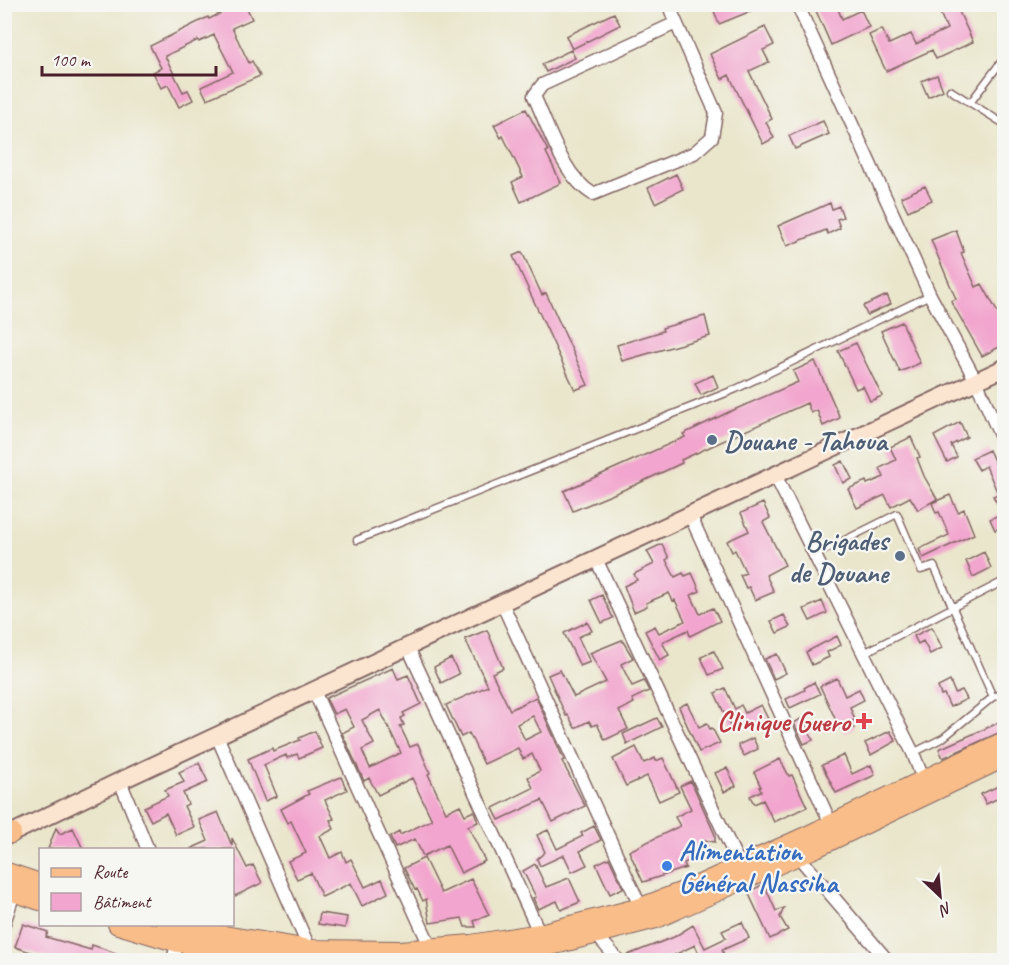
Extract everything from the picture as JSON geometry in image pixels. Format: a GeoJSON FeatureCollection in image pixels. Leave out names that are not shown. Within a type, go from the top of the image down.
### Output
{"type":"FeatureCollection","features":[{"type":"Feature","properties":{"kind":"main road"},"geometry":{"type":"LineString","coordinates":[[176,936],[310,950],[401,951],[471,945],[540,934],[641,908],[693,888],[798,856],[1005,742]]}},
{"type":"Feature","properties":{"kind":"main road"},"geometry":{"type":"LineString","coordinates":[[463,960],[543,947],[656,918],[831,824],[1005,757]]}},
{"type":"Feature","properties":{"kind":"main road"},"geometry":{"type":"LineString","coordinates":[[11,883],[39,884]]}},
{"type":"Feature","properties":{"kind":"main road"},"geometry":{"type":"LineString","coordinates":[[11,883],[39,899]]}},
{"type":"Feature","properties":{"kind":"main road"},"geometry":{"type":"LineString","coordinates":[[128,926],[283,960]]}},
{"type":"Feature","properties":{"kind":"street"},"geometry":{"type":"LineString","coordinates":[[672,4],[671,10],[676,23],[716,113],[712,137],[694,153],[593,194],[582,188],[566,166],[534,96],[542,85],[676,23]]}},
{"type":"Feature","properties":{"kind":"street"},"geometry":{"type":"LineString","coordinates":[[797,4],[930,295],[976,381],[1005,444]]}},
{"type":"Feature","properties":{"kind":"street"},"geometry":{"type":"LineString","coordinates":[[7,835],[1005,368]]}},
{"type":"Feature","properties":{"kind":"street"},"geometry":{"type":"LineString","coordinates":[[775,475],[914,753],[926,786]]}},
{"type":"Feature","properties":{"kind":"street"},"geometry":{"type":"LineString","coordinates":[[690,515],[831,824]]}},
{"type":"Feature","properties":{"kind":"street"},"geometry":{"type":"LineString","coordinates":[[596,559],[743,873]]}},
{"type":"Feature","properties":{"kind":"street"},"geometry":{"type":"LineString","coordinates":[[502,603],[641,908]]}},
{"type":"Feature","properties":{"kind":"street"},"geometry":{"type":"LineString","coordinates":[[408,647],[540,934]]}},
{"type":"Feature","properties":{"kind":"street"},"geometry":{"type":"LineString","coordinates":[[314,691],[431,948]]}},
{"type":"Feature","properties":{"kind":"street"},"geometry":{"type":"LineString","coordinates":[[217,736],[310,950]]}},
{"type":"Feature","properties":{"kind":"street"},"geometry":{"type":"LineString","coordinates":[[120,782],[148,848]]}},
{"type":"Feature","properties":{"kind":"street"},"geometry":{"type":"LineString","coordinates":[[798,856],[887,960]]}},
{"type":"Feature","properties":{"kind":"street"},"geometry":{"type":"LineString","coordinates":[[4,923],[11,883]]}},
{"type":"Feature","properties":{"kind":"street"},"geometry":{"type":"LineString","coordinates":[[595,933],[618,960]]}},
{"type":"Feature","properties":{"kind":"lane"},"geometry":{"type":"LineString","coordinates":[[970,103],[1005,58]]}},
{"type":"Feature","properties":{"kind":"lane"},"geometry":{"type":"LineString","coordinates":[[950,90],[1005,124]]}},
{"type":"Feature","properties":{"kind":"lane"},"geometry":{"type":"LineString","coordinates":[[357,540],[736,389],[930,295]]}},
{"type":"Feature","properties":{"kind":"lane"},"geometry":{"type":"LineString","coordinates":[[815,555],[897,514],[921,570],[934,566],[993,696]]}},
{"type":"Feature","properties":{"kind":"lane"},"geometry":{"type":"LineString","coordinates":[[864,653],[1005,580]]}},
{"type":"Feature","properties":{"kind":"lane"},"geometry":{"type":"LineString","coordinates":[[914,753],[943,738],[993,696],[1005,693]]}},
{"type":"Feature","properties":{"kind":"building"},"geometry":{"type":"Polygon","coordinates":[[[240,4],[245,4],[252,19],[232,28],[249,63],[252,61],[260,76],[207,99],[201,87],[233,72],[214,35],[199,42],[198,40],[165,56],[183,92],[188,90],[193,100],[179,107],[168,85],[161,88],[153,72],[161,68],[150,46],[240,4]]]}},
{"type":"Feature","properties":{"kind":"building"},"geometry":{"type":"Polygon","coordinates":[[[730,4],[766,5],[719,24],[714,11],[730,4]]]}},
{"type":"Feature","properties":{"kind":"building"},"geometry":{"type":"Polygon","coordinates":[[[813,4],[836,4],[842,19],[861,10],[869,27],[831,45],[813,4]]]}},
{"type":"Feature","properties":{"kind":"building"},"geometry":{"type":"Polygon","coordinates":[[[956,5],[973,42],[936,59],[932,50],[886,71],[869,35],[882,29],[889,44],[911,34],[916,44],[947,29],[940,13],[956,5]]]}},
{"type":"Feature","properties":{"kind":"building"},"geometry":{"type":"Polygon","coordinates":[[[614,13],[620,25],[572,49],[566,36],[614,13]]]}},
{"type":"Feature","properties":{"kind":"building"},"geometry":{"type":"Polygon","coordinates":[[[765,27],[774,45],[763,50],[769,62],[749,71],[772,119],[766,122],[774,138],[763,144],[729,75],[722,79],[710,54],[765,27]]]}},
{"type":"Feature","properties":{"kind":"building"},"geometry":{"type":"Polygon","coordinates":[[[571,50],[575,58],[546,72],[542,64],[571,50]]]}},
{"type":"Feature","properties":{"kind":"building"},"geometry":{"type":"Polygon","coordinates":[[[937,75],[943,90],[928,97],[921,81],[937,75]]]}},
{"type":"Feature","properties":{"kind":"building"},"geometry":{"type":"Polygon","coordinates":[[[526,109],[548,151],[546,152],[561,183],[521,202],[512,182],[523,177],[503,136],[501,138],[494,125],[526,109]]]}},
{"type":"Feature","properties":{"kind":"building"},"geometry":{"type":"Polygon","coordinates":[[[823,121],[829,134],[795,149],[789,136],[823,121]]]}},
{"type":"Feature","properties":{"kind":"building"},"geometry":{"type":"Polygon","coordinates":[[[676,174],[683,189],[655,203],[648,188],[676,174]]]}},
{"type":"Feature","properties":{"kind":"building"},"geometry":{"type":"Polygon","coordinates":[[[925,186],[932,200],[908,211],[901,197],[925,186]]]}},
{"type":"Feature","properties":{"kind":"building"},"geometry":{"type":"Polygon","coordinates":[[[830,203],[832,209],[839,206],[843,217],[837,219],[840,228],[828,234],[826,230],[787,246],[778,226],[830,203]]]}},
{"type":"Feature","properties":{"kind":"building"},"geometry":{"type":"Polygon","coordinates":[[[956,230],[964,252],[961,253],[976,287],[982,284],[1005,326],[1005,344],[982,356],[951,301],[956,299],[931,240],[956,230]]]}},
{"type":"Feature","properties":{"kind":"building"},"geometry":{"type":"Polygon","coordinates":[[[522,252],[542,295],[546,293],[588,385],[575,390],[513,256],[522,252]]]}},
{"type":"Feature","properties":{"kind":"building"},"geometry":{"type":"Polygon","coordinates":[[[887,295],[891,304],[867,315],[863,306],[887,295]]]}},
{"type":"Feature","properties":{"kind":"building"},"geometry":{"type":"Polygon","coordinates":[[[705,316],[710,336],[622,361],[617,345],[663,331],[662,328],[705,316]]]}},
{"type":"Feature","properties":{"kind":"building"},"geometry":{"type":"Polygon","coordinates":[[[902,322],[920,363],[900,372],[881,331],[902,322]]]}},
{"type":"Feature","properties":{"kind":"building"},"geometry":{"type":"Polygon","coordinates":[[[856,343],[882,396],[870,401],[863,386],[856,389],[838,351],[856,343]]]}},
{"type":"Feature","properties":{"kind":"building"},"geometry":{"type":"Polygon","coordinates":[[[815,361],[840,418],[823,426],[817,410],[811,413],[807,403],[681,460],[682,463],[635,485],[573,511],[564,491],[685,437],[683,434],[798,382],[793,371],[815,361]]]}},
{"type":"Feature","properties":{"kind":"building"},"geometry":{"type":"Polygon","coordinates":[[[713,375],[718,387],[701,395],[695,383],[713,375]]]}},
{"type":"Feature","properties":{"kind":"building"},"geometry":{"type":"Polygon","coordinates":[[[960,422],[967,437],[951,445],[957,457],[947,462],[934,436],[960,422]]]}},
{"type":"Feature","properties":{"kind":"building"},"geometry":{"type":"Polygon","coordinates":[[[911,437],[920,457],[917,458],[924,476],[937,499],[918,510],[910,497],[891,507],[885,495],[857,508],[848,489],[866,481],[867,484],[884,477],[880,468],[896,460],[890,447],[911,437]]]}},
{"type":"Feature","properties":{"kind":"building"},"geometry":{"type":"Polygon","coordinates":[[[989,450],[1005,485],[1005,526],[995,530],[990,519],[1003,513],[993,496],[998,494],[986,466],[979,470],[972,458],[989,450]]]}},
{"type":"Feature","properties":{"kind":"building"},"geometry":{"type":"Polygon","coordinates":[[[843,461],[852,479],[843,483],[835,465],[843,461]]]}},
{"type":"Feature","properties":{"kind":"building"},"geometry":{"type":"Polygon","coordinates":[[[950,495],[958,512],[964,509],[974,534],[923,558],[919,549],[949,535],[939,512],[936,513],[932,503],[950,495]]]}},
{"type":"Feature","properties":{"kind":"building"},"geometry":{"type":"Polygon","coordinates":[[[763,503],[770,518],[763,522],[785,565],[766,575],[774,592],[755,600],[740,575],[746,573],[735,550],[732,552],[727,541],[749,531],[741,513],[763,503]]]}},
{"type":"Feature","properties":{"kind":"building"},"geometry":{"type":"Polygon","coordinates":[[[662,544],[669,558],[666,560],[675,577],[683,573],[685,576],[692,573],[700,591],[691,595],[700,614],[713,608],[720,621],[690,636],[688,630],[662,642],[669,655],[660,660],[645,631],[655,626],[659,633],[685,621],[675,600],[673,601],[669,593],[646,603],[647,606],[634,612],[624,586],[637,580],[634,574],[654,564],[647,551],[662,544]]]}},
{"type":"Feature","properties":{"kind":"building"},"geometry":{"type":"Polygon","coordinates":[[[984,552],[991,568],[973,577],[966,561],[984,552]]]}},
{"type":"Feature","properties":{"kind":"building"},"geometry":{"type":"Polygon","coordinates":[[[602,595],[613,618],[602,623],[591,600],[602,595]]]}},
{"type":"Feature","properties":{"kind":"building"},"geometry":{"type":"Polygon","coordinates":[[[822,601],[827,613],[810,621],[804,609],[822,601]]]}},
{"type":"Feature","properties":{"kind":"building"},"geometry":{"type":"Polygon","coordinates":[[[784,615],[790,627],[777,633],[771,621],[784,615]]]}},
{"type":"Feature","properties":{"kind":"building"},"geometry":{"type":"Polygon","coordinates":[[[587,622],[592,631],[578,637],[590,662],[580,666],[564,633],[587,622]]]}},
{"type":"Feature","properties":{"kind":"building"},"geometry":{"type":"Polygon","coordinates":[[[932,627],[942,648],[930,654],[923,641],[918,644],[914,636],[932,627]]]}},
{"type":"Feature","properties":{"kind":"building"},"geometry":{"type":"Polygon","coordinates":[[[487,630],[503,668],[492,673],[510,710],[536,697],[564,760],[562,761],[585,806],[553,822],[542,800],[499,820],[493,808],[533,788],[528,777],[540,771],[532,754],[523,759],[518,748],[484,764],[469,733],[461,737],[446,705],[488,686],[465,639],[487,630]],[[533,716],[517,724],[525,740],[541,732],[533,716]]]}},
{"type":"Feature","properties":{"kind":"building"},"geometry":{"type":"Polygon","coordinates":[[[837,636],[841,645],[827,652],[829,657],[812,665],[806,652],[837,636]]]}},
{"type":"Feature","properties":{"kind":"building"},"geometry":{"type":"Polygon","coordinates":[[[622,640],[633,658],[621,664],[632,686],[644,681],[649,691],[632,699],[634,703],[619,711],[628,729],[605,740],[597,724],[592,726],[589,721],[575,728],[568,715],[566,716],[548,675],[560,670],[574,697],[606,682],[590,653],[622,640]]]}},
{"type":"Feature","properties":{"kind":"building"},"geometry":{"type":"Polygon","coordinates":[[[714,651],[723,669],[709,675],[701,657],[714,651]]]}},
{"type":"Feature","properties":{"kind":"building"},"geometry":{"type":"Polygon","coordinates":[[[777,654],[786,673],[774,679],[765,659],[777,654]]]}},
{"type":"Feature","properties":{"kind":"building"},"geometry":{"type":"Polygon","coordinates":[[[451,658],[459,674],[441,683],[434,667],[451,658]]]}},
{"type":"Feature","properties":{"kind":"building"},"geometry":{"type":"Polygon","coordinates":[[[393,668],[398,679],[408,675],[421,704],[403,713],[405,716],[401,718],[404,725],[400,726],[410,747],[418,744],[430,773],[428,774],[446,812],[460,805],[465,815],[474,811],[478,822],[468,826],[485,861],[461,873],[447,845],[423,856],[415,839],[395,848],[390,837],[399,832],[400,835],[432,820],[412,778],[378,795],[369,778],[364,781],[342,733],[354,727],[345,709],[334,714],[326,698],[393,668]],[[380,710],[362,720],[374,744],[362,750],[370,768],[401,753],[380,710]]]}},
{"type":"Feature","properties":{"kind":"building"},"geometry":{"type":"Polygon","coordinates":[[[837,678],[845,696],[859,689],[864,700],[850,707],[855,720],[851,722],[854,728],[845,733],[841,726],[839,727],[820,686],[837,678]]]}},
{"type":"Feature","properties":{"kind":"building"},"geometry":{"type":"Polygon","coordinates":[[[950,681],[955,693],[962,690],[967,699],[950,707],[938,687],[950,681]]]}},
{"type":"Feature","properties":{"kind":"building"},"geometry":{"type":"Polygon","coordinates":[[[814,682],[820,694],[790,708],[786,699],[805,690],[804,688],[814,682]]]}},
{"type":"Feature","properties":{"kind":"building"},"geometry":{"type":"Polygon","coordinates":[[[725,688],[735,709],[741,705],[745,713],[761,705],[768,719],[748,729],[744,720],[730,726],[715,693],[725,688]]]}},
{"type":"Feature","properties":{"kind":"building"},"geometry":{"type":"Polygon","coordinates":[[[687,703],[699,727],[707,723],[720,743],[699,752],[679,707],[687,703]]]}},
{"type":"Feature","properties":{"kind":"building"},"geometry":{"type":"Polygon","coordinates":[[[657,718],[662,727],[627,744],[623,734],[657,718]]]}},
{"type":"Feature","properties":{"kind":"building"},"geometry":{"type":"Polygon","coordinates":[[[802,718],[813,740],[804,744],[794,723],[802,718]]]}},
{"type":"Feature","properties":{"kind":"building"},"geometry":{"type":"Polygon","coordinates":[[[1005,720],[1005,730],[943,758],[939,749],[1005,720]]]}},
{"type":"Feature","properties":{"kind":"building"},"geometry":{"type":"Polygon","coordinates":[[[315,731],[322,748],[299,758],[297,754],[287,758],[286,755],[264,765],[277,796],[265,801],[248,759],[272,748],[273,751],[300,740],[299,738],[315,731]]]}},
{"type":"Feature","properties":{"kind":"building"},"geometry":{"type":"Polygon","coordinates":[[[890,731],[896,741],[871,755],[865,743],[890,731]]]}},
{"type":"Feature","properties":{"kind":"building"},"geometry":{"type":"Polygon","coordinates":[[[753,738],[758,749],[744,756],[738,745],[753,738]]]}},
{"type":"Feature","properties":{"kind":"building"},"geometry":{"type":"Polygon","coordinates":[[[636,747],[644,763],[655,758],[656,761],[663,758],[679,792],[659,801],[647,776],[626,786],[613,759],[636,747]]]}},
{"type":"Feature","properties":{"kind":"building"},"geometry":{"type":"Polygon","coordinates":[[[844,755],[852,774],[871,765],[875,775],[836,793],[822,765],[844,755]]]}},
{"type":"Feature","properties":{"kind":"building"},"geometry":{"type":"Polygon","coordinates":[[[780,759],[789,776],[792,775],[807,807],[774,822],[763,800],[754,804],[750,796],[761,791],[754,772],[780,759]]]}},
{"type":"Feature","properties":{"kind":"building"},"geometry":{"type":"Polygon","coordinates":[[[199,763],[208,782],[183,793],[188,804],[184,806],[194,827],[176,835],[166,813],[151,821],[144,807],[168,796],[165,790],[184,782],[179,772],[199,763]]]}},
{"type":"Feature","properties":{"kind":"building"},"geometry":{"type":"Polygon","coordinates":[[[727,768],[736,786],[724,792],[715,773],[727,768]]]}},
{"type":"Feature","properties":{"kind":"building"},"geometry":{"type":"Polygon","coordinates":[[[341,777],[347,790],[325,800],[334,819],[330,820],[334,829],[320,836],[330,858],[342,852],[346,862],[351,859],[365,887],[382,879],[388,893],[362,906],[351,883],[322,897],[311,873],[297,879],[288,861],[306,853],[291,821],[288,823],[281,809],[309,794],[307,791],[341,777]]]}},
{"type":"Feature","properties":{"kind":"building"},"geometry":{"type":"Polygon","coordinates":[[[691,781],[715,835],[715,842],[704,840],[709,851],[684,863],[686,868],[643,882],[629,851],[680,826],[675,817],[691,809],[680,786],[691,781]]]}},
{"type":"Feature","properties":{"kind":"building"},"geometry":{"type":"Polygon","coordinates":[[[1005,783],[1005,795],[986,804],[981,794],[1005,783]]]}},
{"type":"Feature","properties":{"kind":"building"},"geometry":{"type":"Polygon","coordinates":[[[218,812],[232,846],[232,838],[247,868],[253,865],[262,883],[235,896],[234,848],[192,848],[208,841],[199,820],[218,812]]]}},
{"type":"Feature","properties":{"kind":"building"},"geometry":{"type":"Polygon","coordinates":[[[594,826],[601,840],[580,851],[587,865],[572,872],[564,855],[540,866],[537,859],[545,852],[537,835],[548,830],[557,849],[583,836],[581,833],[594,826]]]}},
{"type":"Feature","properties":{"kind":"building"},"geometry":{"type":"Polygon","coordinates":[[[56,828],[60,834],[73,828],[83,848],[48,848],[56,828]]]}},
{"type":"Feature","properties":{"kind":"building"},"geometry":{"type":"Polygon","coordinates":[[[424,858],[441,893],[471,879],[489,915],[474,921],[476,927],[465,927],[462,918],[430,923],[426,899],[423,901],[417,889],[415,890],[404,868],[424,858]]]}},
{"type":"Feature","properties":{"kind":"building"},"geometry":{"type":"Polygon","coordinates":[[[609,858],[623,888],[610,894],[596,864],[609,858]]]}},
{"type":"Feature","properties":{"kind":"building"},"geometry":{"type":"Polygon","coordinates":[[[535,864],[546,887],[569,878],[580,902],[561,910],[557,901],[538,909],[533,898],[536,897],[523,871],[535,864]]]}},
{"type":"Feature","properties":{"kind":"building"},"geometry":{"type":"Polygon","coordinates":[[[764,884],[776,911],[784,908],[780,917],[788,930],[770,939],[748,892],[764,884]]]}},
{"type":"Feature","properties":{"kind":"building"},"geometry":{"type":"Polygon","coordinates":[[[320,913],[347,917],[345,928],[318,924],[320,913]]]}},
{"type":"Feature","properties":{"kind":"building"},"geometry":{"type":"Polygon","coordinates":[[[742,922],[749,938],[722,950],[726,960],[702,960],[695,945],[664,960],[626,960],[625,956],[674,937],[693,925],[705,948],[726,938],[722,931],[742,922]]]}},
{"type":"Feature","properties":{"kind":"building"},"geometry":{"type":"Polygon","coordinates":[[[23,924],[48,932],[46,937],[91,950],[92,945],[116,953],[113,960],[55,960],[15,947],[23,924]]]}},
{"type":"Feature","properties":{"kind":"place","name":"Douane - Tahoua"},"geometry":{"type":"Point","coordinates":[712,440]}},
{"type":"Feature","properties":{"kind":"place","name":"Brigades de Douane"},"geometry":{"type":"Point","coordinates":[900,556]}},
{"type":"Feature","properties":{"kind":"place","name":"Clinique Guero"},"geometry":{"type":"Point","coordinates":[864,721]}},
{"type":"Feature","properties":{"kind":"place","name":"Alimentation Général Nassiha"},"geometry":{"type":"Point","coordinates":[667,866]}}]}
